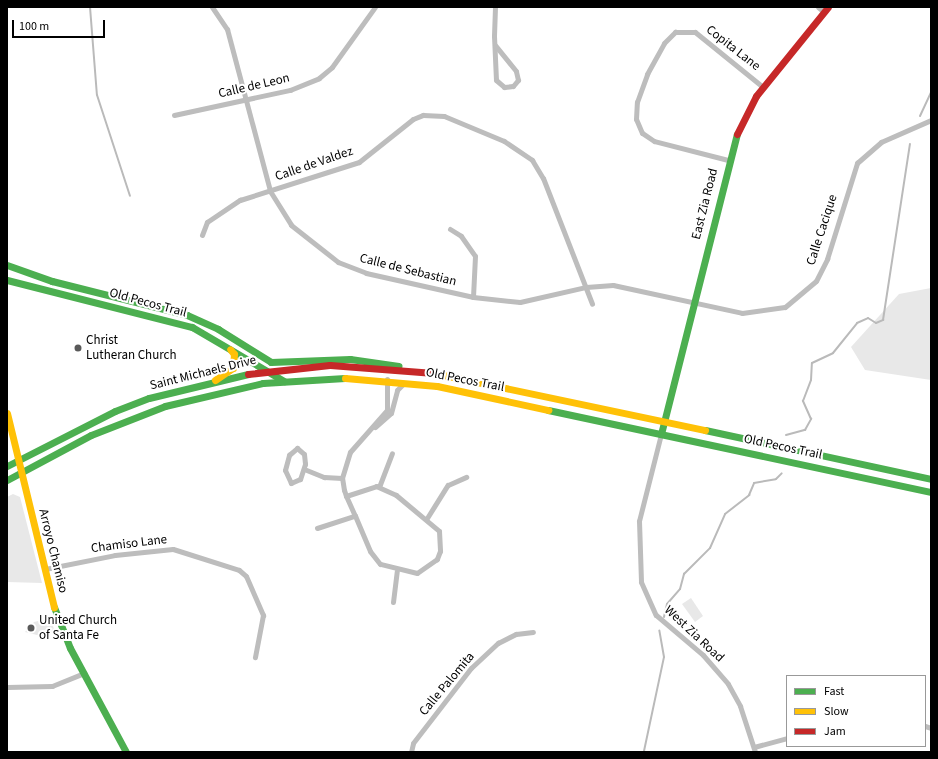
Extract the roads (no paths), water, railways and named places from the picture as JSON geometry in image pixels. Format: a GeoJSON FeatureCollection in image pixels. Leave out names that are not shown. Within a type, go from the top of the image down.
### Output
{"type":"FeatureCollection","features":[{"type":"Feature","properties":{"kind":"main road","name":"East Zia Road"},"geometry":{"type":"LineString","coordinates":[[662,434],[692,302],[728,160],[739,126],[763,87],[826,9]]}},
{"type":"Feature","properties":{"kind":"main road","name":"Old Pecos Trail"},"geometry":{"type":"LineString","coordinates":[[7,265],[52,281],[187,314],[218,329],[271,362],[350,359],[378,361],[631,414],[931,480]]}},
{"type":"Feature","properties":{"kind":"main road","name":"Old Pecos Trail"},"geometry":{"type":"LineString","coordinates":[[7,280],[178,322],[219,340],[262,370],[284,381],[386,379],[406,381],[616,424],[931,492]]}},
{"type":"Feature","properties":{"kind":"main road"},"geometry":{"type":"LineString","coordinates":[[215,380],[230,371],[235,360],[233,352],[219,340]]}},
{"type":"Feature","properties":{"kind":"main road","name":"Saint Michaels Drive"},"geometry":{"type":"LineString","coordinates":[[7,466],[115,411],[215,380],[262,370],[330,365],[420,371]]}},
{"type":"Feature","properties":{"kind":"main road"},"geometry":{"type":"LineString","coordinates":[[386,379],[396,373],[454,376]]}},
{"type":"Feature","properties":{"kind":"main road","name":"Saint Michaels Drive"},"geometry":{"type":"LineString","coordinates":[[7,480],[91,435],[145,412],[198,396],[284,381]]}},
{"type":"Feature","properties":{"kind":"main road","name":"Arroyo Chamiso"},"geometry":{"type":"LineString","coordinates":[[7,413],[21,459],[22,472],[45,569],[64,635],[126,752]]}},
{"type":"Feature","properties":{"kind":"street","name":"Calle de Sebastian"},"geometry":{"type":"LineString","coordinates":[[212,7],[227,29],[247,99],[270,191],[291,225],[338,262],[366,273],[474,297],[520,302],[586,287],[613,285],[692,302]]}},
{"type":"Feature","properties":{"kind":"street","name":"Calle de Leon"},"geometry":{"type":"LineString","coordinates":[[174,116],[290,90],[320,78],[332,68],[375,7]]}},
{"type":"Feature","properties":{"kind":"street"},"geometry":{"type":"LineString","coordinates":[[495,7],[495,45],[496,80],[504,87],[513,86],[518,80],[516,71],[495,45]]}},
{"type":"Feature","properties":{"kind":"street"},"geometry":{"type":"LineString","coordinates":[[818,7],[826,9]]}},
{"type":"Feature","properties":{"kind":"street","name":"Copita Lane"},"geometry":{"type":"LineString","coordinates":[[728,160],[654,142],[642,132],[636,119],[637,102],[647,74],[664,42],[675,32],[695,32],[763,87]]}},
{"type":"Feature","properties":{"kind":"street","name":"Calle de Valdez"},"geometry":{"type":"LineString","coordinates":[[202,235],[207,222],[220,211],[270,191],[359,162],[413,118],[423,115],[444,116],[504,141],[532,160],[543,178],[592,304]]}},
{"type":"Feature","properties":{"kind":"street","name":"Calle Cacique"},"geometry":{"type":"LineString","coordinates":[[692,302],[742,313],[766,312],[800,298],[816,281],[827,259],[857,163],[882,142],[931,120]]}},
{"type":"Feature","properties":{"kind":"street"},"geometry":{"type":"LineString","coordinates":[[450,229],[461,236],[474,256],[474,297]]}},
{"type":"Feature","properties":{"kind":"street"},"geometry":{"type":"LineString","coordinates":[[379,486],[427,518],[440,536],[439,556],[421,572],[397,571],[377,561],[346,496],[342,478],[350,452],[372,428],[388,407],[386,379]]}},
{"type":"Feature","properties":{"kind":"street"},"geometry":{"type":"LineString","coordinates":[[372,428],[388,418],[397,390],[406,381]]}},
{"type":"Feature","properties":{"kind":"street","name":"West Zia Road"},"geometry":{"type":"LineString","coordinates":[[662,434],[639,521],[640,582],[656,615],[703,655],[728,684],[740,706],[754,749]]}},
{"type":"Feature","properties":{"kind":"street"},"geometry":{"type":"LineString","coordinates":[[299,448],[304,454],[304,469],[298,481],[288,481],[286,465],[293,449],[299,448]]}},
{"type":"Feature","properties":{"kind":"street"},"geometry":{"type":"LineString","coordinates":[[379,486],[392,453]]}},
{"type":"Feature","properties":{"kind":"street"},"geometry":{"type":"LineString","coordinates":[[304,469],[324,477],[342,478]]}},
{"type":"Feature","properties":{"kind":"street"},"geometry":{"type":"LineString","coordinates":[[427,518],[448,485],[466,477]]}},
{"type":"Feature","properties":{"kind":"street"},"geometry":{"type":"LineString","coordinates":[[346,496],[379,486]]}},
{"type":"Feature","properties":{"kind":"street"},"geometry":{"type":"LineString","coordinates":[[317,528],[355,516]]}},
{"type":"Feature","properties":{"kind":"street","name":"Chamiso Lane"},"geometry":{"type":"LineString","coordinates":[[45,569],[115,555],[173,549],[239,570],[246,576],[263,615],[255,657]]}},
{"type":"Feature","properties":{"kind":"street"},"geometry":{"type":"LineString","coordinates":[[393,602],[397,571]]}},
{"type":"Feature","properties":{"kind":"street","name":"Calle Palomita"},"geometry":{"type":"LineString","coordinates":[[411,752],[413,743],[472,668],[498,643],[516,634],[533,632]]}},
{"type":"Feature","properties":{"kind":"street"},"geometry":{"type":"LineString","coordinates":[[7,687],[52,686],[84,673]]}},
{"type":"Feature","properties":{"kind":"street"},"geometry":{"type":"LineString","coordinates":[[754,749],[786,738]]}},
{"type":"Feature","properties":{"kind":"waterway"},"geometry":{"type":"LineString","coordinates":[[90,7],[97,95],[130,196]]}},
{"type":"Feature","properties":{"kind":"waterway"},"geometry":{"type":"LineString","coordinates":[[920,116],[931,92]]}},
{"type":"Feature","properties":{"kind":"waterway"},"geometry":{"type":"LineString","coordinates":[[786,435],[805,430],[811,419],[803,401],[811,380],[812,363],[833,353],[857,323],[868,318],[876,323],[883,320],[910,144]]}},
{"type":"Feature","properties":{"kind":"waterway"},"geometry":{"type":"LineString","coordinates":[[664,617],[667,604],[680,589],[684,574],[710,548],[725,514],[749,495],[754,483],[776,479],[782,473]]}},
{"type":"Feature","properties":{"kind":"waterway"},"geometry":{"type":"LineString","coordinates":[[644,751],[664,657],[659,630]]}},
{"type":"Feature","properties":{"kind":"place","name":"Christ Lutheran Church"},"geometry":{"type":"Point","coordinates":[78,348]}},
{"type":"Feature","properties":{"kind":"place","name":"United Church of Santa Fe"},"geometry":{"type":"Point","coordinates":[31,628]}}]}
